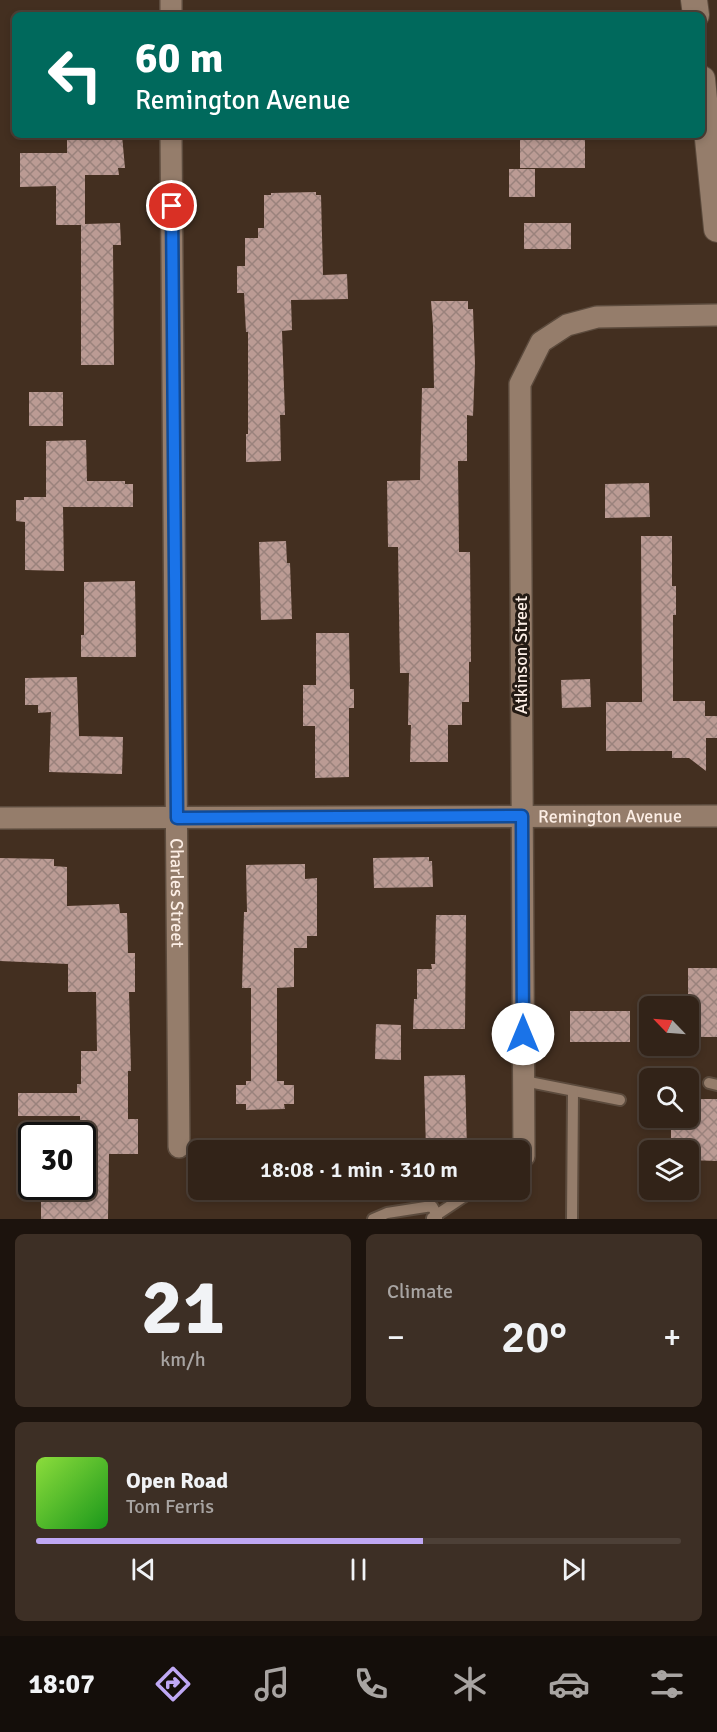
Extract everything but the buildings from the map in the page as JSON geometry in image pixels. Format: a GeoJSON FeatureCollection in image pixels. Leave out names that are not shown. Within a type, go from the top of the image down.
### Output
{"type":"FeatureCollection","features":[{"type":"Feature","properties":{"kind":"street"},"geometry":{"type":"LineString","coordinates":[[705,109],[717,229]]}},
{"type":"Feature","properties":{"kind":"street","name":"Charles Street"},"geometry":{"type":"LineString","coordinates":[[171,138],[179,1147]]}},
{"type":"Feature","properties":{"kind":"street","name":"Atkinson Street"},"geometry":{"type":"LineString","coordinates":[[522,1140],[524,1082],[520,384],[541,342],[567,325],[597,316],[717,315]]}},
{"type":"Feature","properties":{"kind":"street","name":"Remington Avenue"},"geometry":{"type":"LineString","coordinates":[[0,818],[717,816]]}},
{"type":"Feature","properties":{"kind":"lane"},"geometry":{"type":"LineString","coordinates":[[524,1082],[620,1100]]}},
{"type":"Feature","properties":{"kind":"lane"},"geometry":{"type":"LineString","coordinates":[[572,1219],[573,1091]]}},
{"type":"Feature","properties":{"kind":"lane"},"geometry":{"type":"LineString","coordinates":[[373,1219],[387,1213],[432,1206],[435,1218],[460,1200]]}},
{"type":"Feature","properties":{"kind":"route"},"geometry":{"type":"LineString","coordinates":[[172,206],[177,818],[522,816],[523,1034]]}}]}
